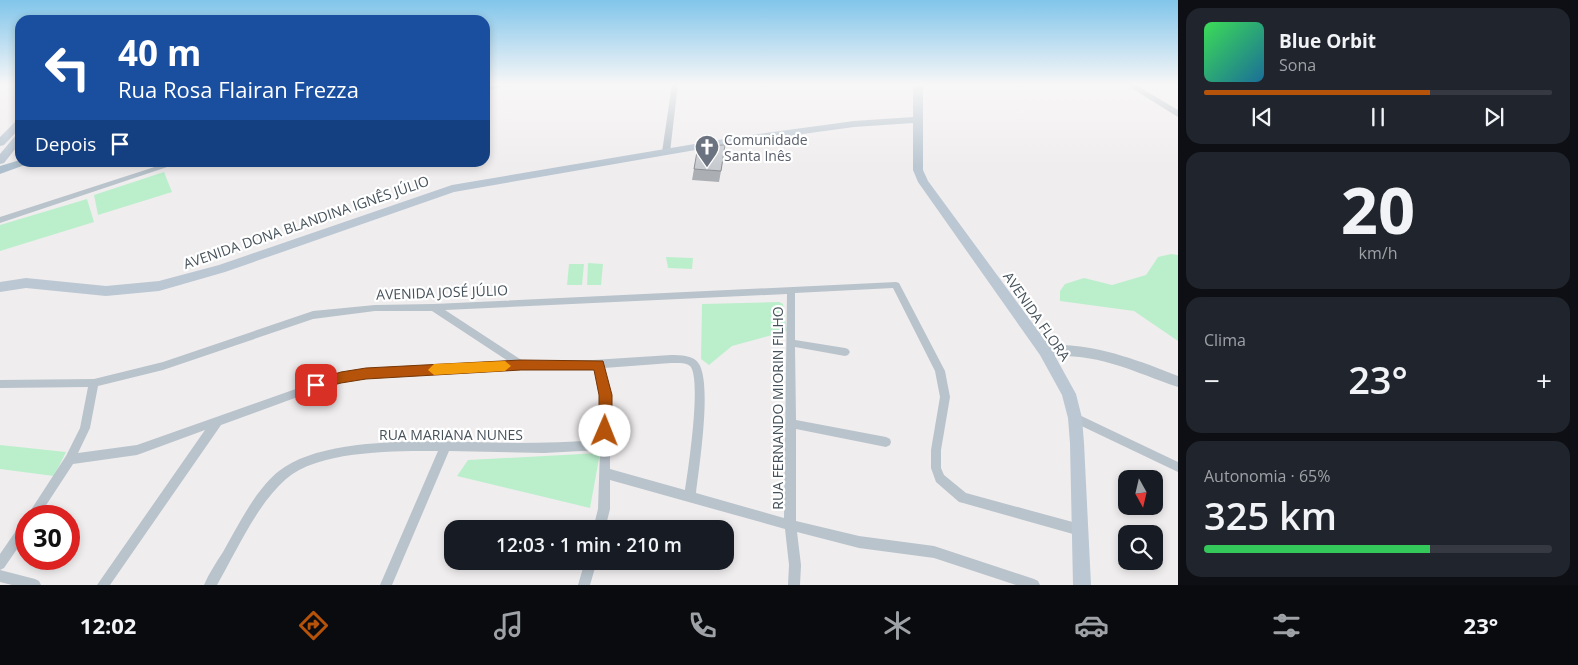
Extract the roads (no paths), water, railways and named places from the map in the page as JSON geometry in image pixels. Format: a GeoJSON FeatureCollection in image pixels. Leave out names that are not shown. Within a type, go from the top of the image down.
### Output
{"type":"FeatureCollection","features":[{"type":"Feature","properties":{"kind":"main road","name":"AVENIDA FLORA"},"geometry":{"type":"LineString","coordinates":[[918,111],[918,170],[923,182],[1045,351],[1069,394],[1075,418],[1082,585]]}},
{"type":"Feature","properties":{"kind":"main road","name":"AVENIDA DONA BLANDINA IGNÊS JÚLIO"},"geometry":{"type":"LineString","coordinates":[[0,287],[26,283],[106,291],[159,286],[221,269],[452,188],[834,126],[918,120]]}},
{"type":"Feature","properties":{"kind":"main road"},"geometry":{"type":"LineString","coordinates":[[0,143],[15,127]]}},
{"type":"Feature","properties":{"kind":"main road"},"geometry":{"type":"LineString","coordinates":[[0,161],[15,143]]}},
{"type":"Feature","properties":{"kind":"main road"},"geometry":{"type":"LineString","coordinates":[[0,170],[15,166]]}},
{"type":"Feature","properties":{"kind":"street"},"geometry":{"type":"LineString","coordinates":[[666,152],[671,111]]}},
{"type":"Feature","properties":{"kind":"street"},"geometry":{"type":"LineString","coordinates":[[0,220],[163,167]]}},
{"type":"Feature","properties":{"kind":"street","name":"AVENIDA JOSÉ JÚLIO"},"geometry":{"type":"LineString","coordinates":[[0,384],[94,383],[162,366],[313,316],[375,308],[792,292],[896,285],[940,371],[945,397],[936,450],[936,468],[940,478],[963,498],[1080,530]]}},
{"type":"Feature","properties":{"kind":"street","name":"RUA FERNANDO MIORIN FILHO"},"geometry":{"type":"LineString","coordinates":[[790,525],[792,292]]}},
{"type":"Feature","properties":{"kind":"street"},"geometry":{"type":"LineString","coordinates":[[434,307],[521,365]]}},
{"type":"Feature","properties":{"kind":"street"},"geometry":{"type":"LineString","coordinates":[[792,343],[845,352]]}},
{"type":"Feature","properties":{"kind":"street"},"geometry":{"type":"LineString","coordinates":[[1045,351],[1080,350],[1104,354],[1178,382]]}},
{"type":"Feature","properties":{"kind":"street"},"geometry":{"type":"LineString","coordinates":[[70,459],[136,450],[341,377],[366,373],[521,365],[599,365],[675,358],[688,360],[696,366],[699,384],[698,429],[690,498]]}},
{"type":"Feature","properties":{"kind":"street"},"geometry":{"type":"LineString","coordinates":[[599,365],[606,395],[604,509],[601,520]]}},
{"type":"Feature","properties":{"kind":"street"},"geometry":{"type":"LineString","coordinates":[[40,505],[70,459],[85,428],[94,383]]}},
{"type":"Feature","properties":{"kind":"street"},"geometry":{"type":"LineString","coordinates":[[1075,418],[1178,467]]}},
{"type":"Feature","properties":{"kind":"street"},"geometry":{"type":"LineString","coordinates":[[103,585],[217,421]]}},
{"type":"Feature","properties":{"kind":"street"},"geometry":{"type":"LineString","coordinates":[[792,424],[886,442]]}},
{"type":"Feature","properties":{"kind":"street","name":"RUA MARIANA NUNES"},"geometry":{"type":"LineString","coordinates":[[210,585],[269,489],[283,474],[299,463],[338,452],[376,447],[546,448],[604,445]]}},
{"type":"Feature","properties":{"kind":"street"},"geometry":{"type":"LineString","coordinates":[[386,585],[445,448]]}},
{"type":"Feature","properties":{"kind":"street"},"geometry":{"type":"LineString","coordinates":[[605,473],[790,525],[874,544],[934,552],[1034,585]]}},
{"type":"Feature","properties":{"kind":"street"},"geometry":{"type":"LineString","coordinates":[[790,525],[796,564],[794,585]]}},
{"type":"Feature","properties":{"kind":"street"},"geometry":{"type":"LineString","coordinates":[[0,564],[15,542]]}},
{"type":"Feature","properties":{"kind":"street"},"geometry":{"type":"LineString","coordinates":[[584,585],[588,570]]}},
{"type":"Feature","properties":{"kind":"street"},"geometry":{"type":"LineString","coordinates":[[0,576],[35,585]]}},
{"type":"Feature","properties":{"kind":"place","name":"Comunidade Santa Inês"},"geometry":{"type":"Point","coordinates":[707,168]}}]}
